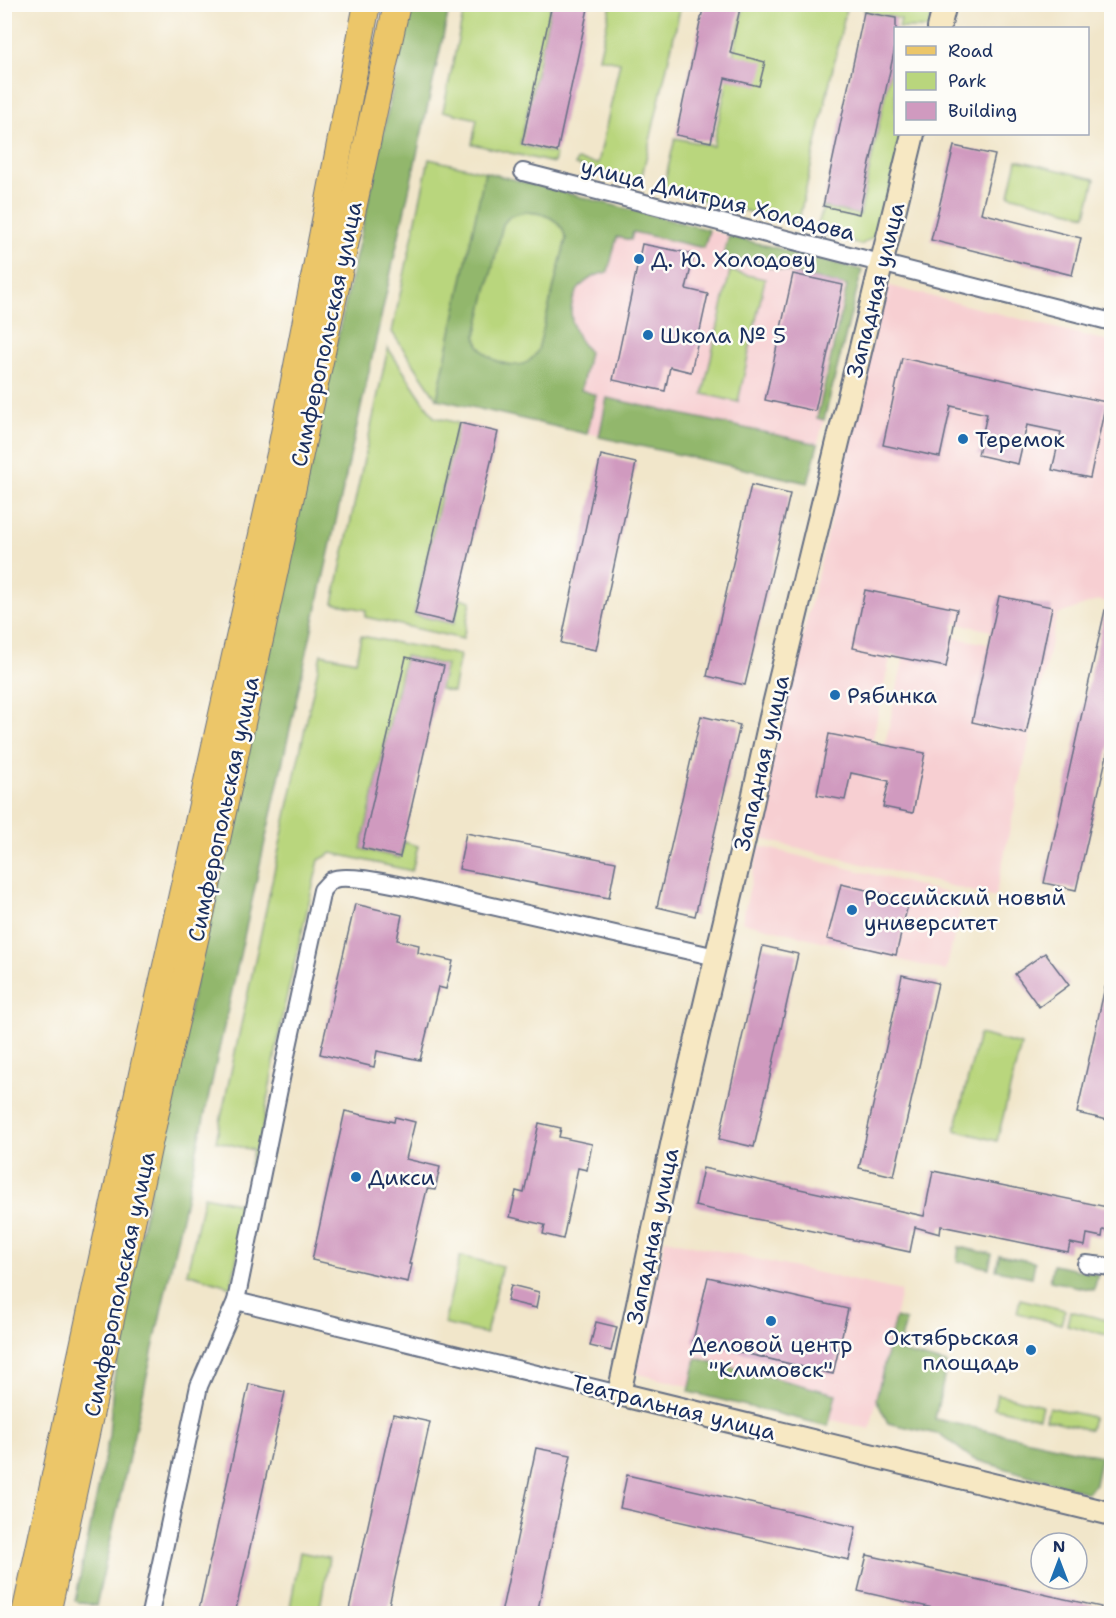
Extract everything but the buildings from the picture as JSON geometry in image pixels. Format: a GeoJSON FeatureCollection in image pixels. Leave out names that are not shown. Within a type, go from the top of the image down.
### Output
{"type":"FeatureCollection","features":[{"type":"Feature","properties":{"kind":"main road","name":"Симферопольская улица"},"geometry":{"type":"LineString","coordinates":[[25,1614],[279,454],[368,4]]}},
{"type":"Feature","properties":{"kind":"main road","name":"Симферопольская улица"},"geometry":{"type":"LineString","coordinates":[[47,1614],[397,4]]}},
{"type":"Feature","properties":{"kind":"street"},"geometry":{"type":"LineString","coordinates":[[939,27],[945,4]]}},
{"type":"Feature","properties":{"kind":"street","name":"Западная улица"},"geometry":{"type":"LineString","coordinates":[[619,1395],[673,1140],[771,717],[913,135]]}},
{"type":"Feature","properties":{"kind":"street","name":"улица Дмитрия Холодова"},"geometry":{"type":"LineString","coordinates":[[523,172],[1112,322]]}},
{"type":"Feature","properties":{"kind":"street"},"geometry":{"type":"LineString","coordinates":[[150,1614],[199,1386],[236,1301],[322,890],[332,880],[363,879],[413,888],[716,957]]}},
{"type":"Feature","properties":{"kind":"street"},"geometry":{"type":"LineString","coordinates":[[1086,1264],[1112,1267]]}},
{"type":"Feature","properties":{"kind":"street","name":"Театральная улица"},"geometry":{"type":"LineString","coordinates":[[236,1301],[1112,1514]]}},
{"type":"Feature","properties":{"kind":"shaded area","name":"Школа № 5"},"geometry":{"type":"Polygon","coordinates":[[[485,172],[862,270],[808,483],[437,399],[485,172]]]}},
{"type":"Feature","properties":{"kind":"shaded area"},"geometry":{"type":"Polygon","coordinates":[[[886,285],[1111,342],[1111,603],[1099,600],[1057,615],[995,897],[754,837],[886,285]],[[902,359],[884,445],[940,457],[951,406],[987,414],[979,455],[1018,463],[1027,425],[1061,432],[1053,470],[1090,478],[1106,402],[902,359]],[[865,590],[853,648],[878,653],[884,627],[896,630],[872,743],[829,735],[817,795],[845,800],[851,773],[889,781],[883,807],[913,813],[925,754],[885,745],[909,633],[923,636],[918,661],[945,667],[952,637],[988,644],[972,722],[1025,733],[1052,607],[1000,596],[992,631],[954,623],[956,609],[865,590]]]}},
{"type":"Feature","properties":{"kind":"shaded area","name":"Российский новый университет"},"geometry":{"type":"Polygon","coordinates":[[[759,846],[963,897],[946,971],[742,922],[759,846]]]}},
{"type":"Feature","properties":{"kind":"shaded area"},"geometry":{"type":"Polygon","coordinates":[[[665,1239],[901,1291],[870,1429],[638,1374],[637,1366],[665,1239]]]}},
{"type":"Feature","properties":{"kind":"green space"},"geometry":{"type":"Polygon","coordinates":[[[899,4],[933,12],[929,27],[899,27],[901,19],[864,11],[865,5],[899,4]]]}},
{"type":"Feature","properties":{"kind":"green space"},"geometry":{"type":"Polygon","coordinates":[[[411,5],[450,5],[96,1606],[75,1601],[109,1436],[113,1384],[133,1268],[411,5]]]}},
{"type":"Feature","properties":{"kind":"green space"},"geometry":{"type":"Polygon","coordinates":[[[465,5],[551,5],[520,145],[556,154],[554,163],[472,144],[477,119],[443,111],[465,5]]]}},
{"type":"Feature","properties":{"kind":"green space"},"geometry":{"type":"Polygon","coordinates":[[[611,5],[681,5],[641,180],[575,165],[577,160],[598,164],[620,62],[599,58],[611,5]]]}},
{"type":"Feature","properties":{"kind":"green space"},"geometry":{"type":"Polygon","coordinates":[[[744,5],[847,5],[798,224],[663,190],[675,138],[713,146],[744,5]]]}},
{"type":"Feature","properties":{"kind":"green space"},"geometry":{"type":"Polygon","coordinates":[[[894,51],[894,135],[903,135],[879,233],[861,245],[816,233],[823,207],[860,215],[894,51]]]}},
{"type":"Feature","properties":{"kind":"green space"},"geometry":{"type":"Polygon","coordinates":[[[429,159],[485,172],[437,399],[392,332],[429,159]]]}},
{"type":"Feature","properties":{"kind":"green space"},"geometry":{"type":"Polygon","coordinates":[[[1017,160],[1095,179],[1086,215],[1009,195],[1017,160]]]}},
{"type":"Feature","properties":{"kind":"green space"},"geometry":{"type":"Polygon","coordinates":[[[485,172],[709,230],[704,248],[633,232],[631,240],[617,237],[608,272],[583,284],[576,293],[571,316],[580,341],[589,352],[581,390],[596,395],[587,434],[437,399],[485,172]],[[531,212],[510,216],[503,224],[476,335],[482,350],[505,364],[522,364],[530,360],[538,350],[566,239],[556,221],[545,215],[531,212]]]}},
{"type":"Feature","properties":{"kind":"green space"},"geometry":{"type":"Polygon","coordinates":[[[524,212],[538,213],[556,221],[566,239],[538,350],[529,361],[514,365],[505,364],[489,356],[482,350],[476,335],[503,224],[510,216],[524,212]]]}},
{"type":"Feature","properties":{"kind":"green space"},"geometry":{"type":"Polygon","coordinates":[[[729,236],[862,270],[824,420],[817,418],[847,286],[723,256],[729,236]]]}},
{"type":"Feature","properties":{"kind":"green space"},"geometry":{"type":"Polygon","coordinates":[[[730,271],[765,279],[738,402],[703,394],[730,271]]]}},
{"type":"Feature","properties":{"kind":"green space"},"geometry":{"type":"Polygon","coordinates":[[[388,348],[434,417],[458,423],[414,615],[454,624],[460,598],[471,601],[463,639],[365,617],[366,610],[333,603],[388,348]]]}},
{"type":"Feature","properties":{"kind":"green space"},"geometry":{"type":"Polygon","coordinates":[[[607,398],[818,444],[808,483],[599,437],[607,398]]]}},
{"type":"Feature","properties":{"kind":"green space"},"geometry":{"type":"Polygon","coordinates":[[[361,636],[460,655],[453,692],[440,689],[446,665],[405,656],[361,849],[400,858],[404,842],[418,846],[412,871],[332,853],[319,860],[283,1012],[255,1170],[249,1169],[253,1150],[216,1141],[321,654],[356,661],[361,636]]]}},
{"type":"Feature","properties":{"kind":"green space"},"geometry":{"type":"Polygon","coordinates":[[[979,1034],[1021,1045],[997,1141],[955,1130],[979,1034]]]}},
{"type":"Feature","properties":{"kind":"green space"},"geometry":{"type":"Polygon","coordinates":[[[245,1189],[251,1190],[231,1287],[187,1273],[204,1196],[241,1204],[245,1189]]]}},
{"type":"Feature","properties":{"kind":"green space"},"geometry":{"type":"Polygon","coordinates":[[[959,1247],[992,1254],[989,1268],[957,1261],[959,1247]]]}},
{"type":"Feature","properties":{"kind":"green space"},"geometry":{"type":"Polygon","coordinates":[[[999,1255],[1035,1262],[1032,1277],[996,1270],[999,1255]]]}},
{"type":"Feature","properties":{"kind":"green space"},"geometry":{"type":"Polygon","coordinates":[[[460,1256],[502,1266],[486,1334],[444,1324],[460,1256]]]}},
{"type":"Feature","properties":{"kind":"green space"},"geometry":{"type":"Polygon","coordinates":[[[1053,1265],[1098,1274],[1094,1290],[1050,1281],[1053,1265]]]}},
{"type":"Feature","properties":{"kind":"green space"},"geometry":{"type":"Polygon","coordinates":[[[1020,1299],[1065,1310],[1061,1324],[1017,1313],[1020,1299]]]}},
{"type":"Feature","properties":{"kind":"green space"},"geometry":{"type":"Polygon","coordinates":[[[1070,1311],[1111,1321],[1111,1336],[1067,1325],[1070,1311]]]}},
{"type":"Feature","properties":{"kind":"green space"},"geometry":{"type":"Polygon","coordinates":[[[895,1318],[906,1321],[898,1351],[947,1364],[935,1419],[1101,1456],[1095,1484],[1088,1493],[973,1459],[941,1435],[888,1423],[876,1399],[895,1318]]]}},
{"type":"Feature","properties":{"kind":"green space"},"geometry":{"type":"Polygon","coordinates":[[[696,1358],[836,1394],[828,1426],[689,1392],[696,1358]]]}},
{"type":"Feature","properties":{"kind":"green space"},"geometry":{"type":"Polygon","coordinates":[[[997,1394],[1042,1405],[1039,1418],[994,1408],[997,1394]]]}},
{"type":"Feature","properties":{"kind":"green space"},"geometry":{"type":"Polygon","coordinates":[[[1049,1407],[1093,1417],[1090,1430],[1046,1419],[1049,1407]]]}},
{"type":"Feature","properties":{"kind":"green space"},"geometry":{"type":"Polygon","coordinates":[[[300,1552],[329,1558],[319,1613],[289,1613],[300,1552]]]}},
{"type":"Feature","properties":{"kind":"place","name":"Д. Ю. Холодову"},"geometry":{"type":"Point","coordinates":[639,259]}},
{"type":"Feature","properties":{"kind":"place","name":"Школа № 5"},"geometry":{"type":"Point","coordinates":[648,335]}},
{"type":"Feature","properties":{"kind":"place","name":"Теремок"},"geometry":{"type":"Point","coordinates":[963,439]}},
{"type":"Feature","properties":{"kind":"place","name":"Рябинка"},"geometry":{"type":"Point","coordinates":[835,695]}},
{"type":"Feature","properties":{"kind":"place","name":"Российский новый университет"},"geometry":{"type":"Point","coordinates":[852,910]}},
{"type":"Feature","properties":{"kind":"place","name":"Дикси"},"geometry":{"type":"Point","coordinates":[356,1177]}},
{"type":"Feature","properties":{"kind":"place","name":"Деловой центр \"Климовск\""},"geometry":{"type":"Point","coordinates":[771,1321]}},
{"type":"Feature","properties":{"kind":"place","name":"Октябрьская площадь"},"geometry":{"type":"Point","coordinates":[1031,1350]}}]}
